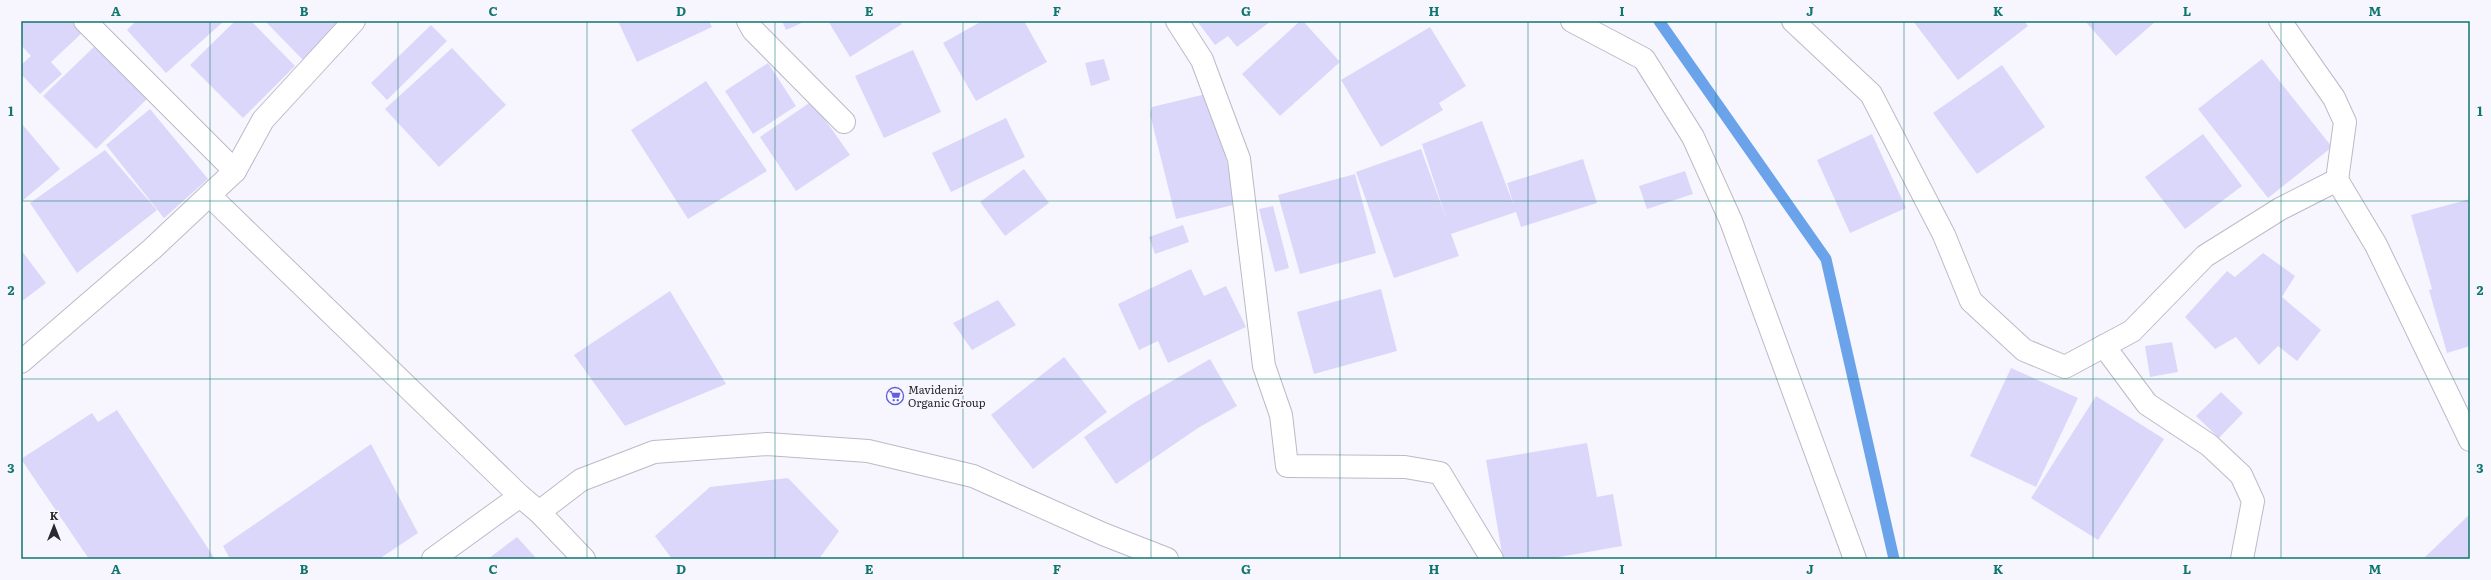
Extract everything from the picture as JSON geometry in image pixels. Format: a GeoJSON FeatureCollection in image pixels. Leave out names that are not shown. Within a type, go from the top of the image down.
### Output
{"type":"FeatureCollection","features":[{"type":"Feature","properties":{"kind":"street"},"geometry":{"type":"LineString","coordinates":[[85,21],[235,171]]}},
{"type":"Feature","properties":{"kind":"street"},"geometry":{"type":"LineString","coordinates":[[21,362],[210,196],[235,171],[263,120],[354,21]]}},
{"type":"Feature","properties":{"kind":"street"},"geometry":{"type":"LineString","coordinates":[[748,21],[753,30],[844,122]]}},
{"type":"Feature","properties":{"kind":"street"},"geometry":{"type":"LineString","coordinates":[[1177,21],[1202,60],[1239,159],[1264,366],[1281,415],[1287,466],[1405,467],[1440,473],[1492,559]]}},
{"type":"Feature","properties":{"kind":"street"},"geometry":{"type":"LineString","coordinates":[[1572,21],[1644,59],[1693,138],[1731,221],[1855,559]]}},
{"type":"Feature","properties":{"kind":"street"},"geometry":{"type":"LineString","coordinates":[[1793,21],[1871,94],[1944,235],[1971,301],[2024,350],[2065,367],[2132,331],[2205,256],[2280,209],[2337,180]]}},
{"type":"Feature","properties":{"kind":"street"},"geometry":{"type":"LineString","coordinates":[[2280,21],[2334,98],[2345,122],[2337,180],[2376,245],[2470,440]]}},
{"type":"Feature","properties":{"kind":"street"},"geometry":{"type":"LineString","coordinates":[[210,196],[520,496],[539,512],[584,559]]}},
{"type":"Feature","properties":{"kind":"street"},"geometry":{"type":"LineString","coordinates":[[2104,346],[2147,404],[2209,445],[2241,475],[2253,501],[2242,559]]}},
{"type":"Feature","properties":{"kind":"street"},"geometry":{"type":"LineString","coordinates":[[539,512],[581,480],[654,452],[767,444],[868,451],[973,476],[1103,534],[1167,559]]}},
{"type":"Feature","properties":{"kind":"street"},"geometry":{"type":"LineString","coordinates":[[433,559],[520,496]]}},
{"type":"Feature","properties":{"kind":"building"},"geometry":{"type":"Polygon","coordinates":[[[21,21],[73,21],[83,32],[51,62],[62,74],[40,94],[21,74],[21,65],[31,56],[21,45],[21,21]]]}},
{"type":"Feature","properties":{"kind":"building"},"geometry":{"type":"Polygon","coordinates":[[[136,21],[224,21],[166,73],[127,30],[136,21]]]}},
{"type":"Feature","properties":{"kind":"building"},"geometry":{"type":"Polygon","coordinates":[[[235,21],[251,21],[295,66],[243,118],[190,65],[235,21]]]}},
{"type":"Feature","properties":{"kind":"building"},"geometry":{"type":"Polygon","coordinates":[[[265,21],[344,21],[303,60],[265,21]]]}},
{"type":"Feature","properties":{"kind":"building"},"geometry":{"type":"Polygon","coordinates":[[[618,21],[709,21],[712,27],[637,62],[618,21]]]}},
{"type":"Feature","properties":{"kind":"building"},"geometry":{"type":"Polygon","coordinates":[[[782,21],[806,21],[786,30],[782,21]]]}},
{"type":"Feature","properties":{"kind":"building"},"geometry":{"type":"Polygon","coordinates":[[[828,21],[899,21],[902,24],[850,57],[828,21]]]}},
{"type":"Feature","properties":{"kind":"building"},"geometry":{"type":"Polygon","coordinates":[[[982,21],[1024,21],[1047,62],[976,101],[943,43],[982,21]]]}},
{"type":"Feature","properties":{"kind":"building"},"geometry":{"type":"Polygon","coordinates":[[[1197,21],[1271,21],[1237,47],[1228,36],[1215,45],[1197,21]]]}},
{"type":"Feature","properties":{"kind":"building"},"geometry":{"type":"Polygon","coordinates":[[[1300,21],[1303,21],[1340,62],[1280,116],[1242,74],[1300,21]]]}},
{"type":"Feature","properties":{"kind":"building"},"geometry":{"type":"Polygon","coordinates":[[[1913,21],[2024,21],[2028,26],[1958,80],[1913,21]]]}},
{"type":"Feature","properties":{"kind":"building"},"geometry":{"type":"Polygon","coordinates":[[[2085,21],[2156,21],[2116,56],[2085,21]]]}},
{"type":"Feature","properties":{"kind":"building"},"geometry":{"type":"Polygon","coordinates":[[[431,25],[447,41],[387,100],[371,83],[431,25]]]}},
{"type":"Feature","properties":{"kind":"building"},"geometry":{"type":"Polygon","coordinates":[[[1430,27],[1466,86],[1439,103],[1443,110],[1381,147],[1341,80],[1430,27]]]}},
{"type":"Feature","properties":{"kind":"building"},"geometry":{"type":"Polygon","coordinates":[[[97,44],[149,97],[96,149],[43,96],[97,44]]]}},
{"type":"Feature","properties":{"kind":"building"},"geometry":{"type":"Polygon","coordinates":[[[452,48],[506,105],[439,167],[385,109],[452,48]]]}},
{"type":"Feature","properties":{"kind":"building"},"geometry":{"type":"Polygon","coordinates":[[[913,50],[941,112],[884,138],[855,76],[913,50]]]}},
{"type":"Feature","properties":{"kind":"building"},"geometry":{"type":"Polygon","coordinates":[[[1104,59],[1110,80],[1091,86],[1085,63],[1104,59]]]}},
{"type":"Feature","properties":{"kind":"building"},"geometry":{"type":"Polygon","coordinates":[[[2262,59],[2332,147],[2268,198],[2198,109],[2262,59]]]}},
{"type":"Feature","properties":{"kind":"building"},"geometry":{"type":"Polygon","coordinates":[[[768,63],[796,106],[753,134],[725,91],[768,63]]]}},
{"type":"Feature","properties":{"kind":"building"},"geometry":{"type":"Polygon","coordinates":[[[2002,65],[2045,127],[1977,174],[1933,113],[2002,65]]]}},
{"type":"Feature","properties":{"kind":"building"},"geometry":{"type":"Polygon","coordinates":[[[706,81],[767,171],[688,219],[631,130],[706,81]]]}},
{"type":"Feature","properties":{"kind":"building"},"geometry":{"type":"Polygon","coordinates":[[[1210,93],[1237,204],[1176,219],[1150,114],[1152,107],[1210,93]]]}},
{"type":"Feature","properties":{"kind":"building"},"geometry":{"type":"Polygon","coordinates":[[[812,101],[850,155],[796,191],[760,137],[812,101]]]}},
{"type":"Feature","properties":{"kind":"building"},"geometry":{"type":"Polygon","coordinates":[[[150,109],[208,179],[164,218],[106,145],[150,109]]]}},
{"type":"Feature","properties":{"kind":"building"},"geometry":{"type":"Polygon","coordinates":[[[1006,118],[1025,157],[951,192],[932,153],[1006,118]]]}},
{"type":"Feature","properties":{"kind":"building"},"geometry":{"type":"Polygon","coordinates":[[[1482,121],[1514,206],[1507,183],[1583,159],[1597,203],[1521,227],[1516,212],[1451,234],[1459,256],[1394,278],[1356,172],[1421,149],[1446,218],[1422,144],[1482,121]]]}},
{"type":"Feature","properties":{"kind":"building"},"geometry":{"type":"Polygon","coordinates":[[[22,124],[60,169],[21,202],[21,125],[22,124]]]}},
{"type":"Feature","properties":{"kind":"building"},"geometry":{"type":"Polygon","coordinates":[[[1872,134],[1906,208],[1850,233],[1817,160],[1872,134]]]}},
{"type":"Feature","properties":{"kind":"building"},"geometry":{"type":"Polygon","coordinates":[[[2203,134],[2242,186],[2185,229],[2145,177],[2203,134]]]}},
{"type":"Feature","properties":{"kind":"building"},"geometry":{"type":"Polygon","coordinates":[[[105,150],[157,210],[77,273],[30,203],[105,150]]]}},
{"type":"Feature","properties":{"kind":"building"},"geometry":{"type":"Polygon","coordinates":[[[1024,169],[1049,203],[1005,236],[980,202],[1024,169]]]}},
{"type":"Feature","properties":{"kind":"building"},"geometry":{"type":"Polygon","coordinates":[[[1685,171],[1693,194],[1647,209],[1639,186],[1685,171]]]}},
{"type":"Feature","properties":{"kind":"building"},"geometry":{"type":"Polygon","coordinates":[[[1355,174],[1376,253],[1300,274],[1278,195],[1355,174]]]}},
{"type":"Feature","properties":{"kind":"building"},"geometry":{"type":"Polygon","coordinates":[[[2470,199],[2470,346],[2447,353],[2429,290],[2432,289],[2411,215],[2470,199]]]}},
{"type":"Feature","properties":{"kind":"building"},"geometry":{"type":"Polygon","coordinates":[[[1273,206],[1289,268],[1275,272],[1259,209],[1273,206]]]}},
{"type":"Feature","properties":{"kind":"building"},"geometry":{"type":"Polygon","coordinates":[[[1183,225],[1189,242],[1155,254],[1149,237],[1183,225]]]}},
{"type":"Feature","properties":{"kind":"building"},"geometry":{"type":"Polygon","coordinates":[[[21,250],[46,283],[21,302],[21,250]]]}},
{"type":"Feature","properties":{"kind":"building"},"geometry":{"type":"Polygon","coordinates":[[[2263,253],[2295,276],[2282,297],[2321,330],[2297,361],[2278,346],[2259,365],[2236,337],[2215,349],[2185,317],[2227,271],[2235,277],[2263,253]]]}},
{"type":"Feature","properties":{"kind":"building"},"geometry":{"type":"Polygon","coordinates":[[[1191,269],[1204,296],[1226,286],[1246,327],[1168,363],[1158,341],[1139,350],[1118,304],[1191,269]]]}},
{"type":"Feature","properties":{"kind":"building"},"geometry":{"type":"Polygon","coordinates":[[[1381,289],[1397,351],[1314,374],[1297,312],[1381,289]]]}},
{"type":"Feature","properties":{"kind":"building"},"geometry":{"type":"Polygon","coordinates":[[[670,291],[726,384],[625,426],[574,355],[670,291]]]}},
{"type":"Feature","properties":{"kind":"building"},"geometry":{"type":"Polygon","coordinates":[[[998,300],[1016,325],[972,350],[953,323],[998,300]]]}},
{"type":"Feature","properties":{"kind":"building"},"geometry":{"type":"Polygon","coordinates":[[[2172,342],[2178,372],[2150,377],[2145,346],[2172,342]]]}},
{"type":"Feature","properties":{"kind":"building"},"geometry":{"type":"Polygon","coordinates":[[[1064,357],[1107,412],[1033,469],[991,415],[1064,357]]]}},
{"type":"Feature","properties":{"kind":"building"},"geometry":{"type":"Polygon","coordinates":[[[1210,359],[1237,406],[1198,428],[1116,484],[1084,437],[1134,403],[1210,359]]]}},
{"type":"Feature","properties":{"kind":"building"},"geometry":{"type":"Polygon","coordinates":[[[2011,368],[2078,398],[2036,487],[1970,456],[2011,368]]]}},
{"type":"Feature","properties":{"kind":"building"},"geometry":{"type":"Polygon","coordinates":[[[2221,392],[2243,413],[2219,438],[2196,416],[2221,392]]]}},
{"type":"Feature","properties":{"kind":"building"},"geometry":{"type":"Polygon","coordinates":[[[2096,396],[2164,439],[2098,540],[2031,498],[2096,396]]]}},
{"type":"Feature","properties":{"kind":"building"},"geometry":{"type":"Polygon","coordinates":[[[117,410],[215,559],[89,559],[21,459],[92,413],[98,422],[117,410]]]}},
{"type":"Feature","properties":{"kind":"building"},"geometry":{"type":"Polygon","coordinates":[[[1587,443],[1597,497],[1613,494],[1622,546],[1548,559],[1503,559],[1486,460],[1587,443]]]}},
{"type":"Feature","properties":{"kind":"building"},"geometry":{"type":"Polygon","coordinates":[[[371,444],[418,533],[379,559],[230,559],[223,546],[371,444]]]}},
{"type":"Feature","properties":{"kind":"building"},"geometry":{"type":"Polygon","coordinates":[[[788,478],[839,531],[819,559],[672,559],[655,536],[710,487],[788,478]]]}},
{"type":"Feature","properties":{"kind":"building"},"geometry":{"type":"Polygon","coordinates":[[[2470,514],[2470,559],[2423,559],[2470,514]]]}},
{"type":"Feature","properties":{"kind":"building"},"geometry":{"type":"Polygon","coordinates":[[[517,537],[537,559],[488,559],[517,537]]]}},
{"type":"Feature","properties":{"kind":"waterway"},"geometry":{"type":"LineString","coordinates":[[1659,21],[1826,259],[1894,559]]}},
{"type":"Feature","properties":{"kind":"place","name":"Mavideniz Organic Group"},"geometry":{"type":"Point","coordinates":[895,396]}}]}
